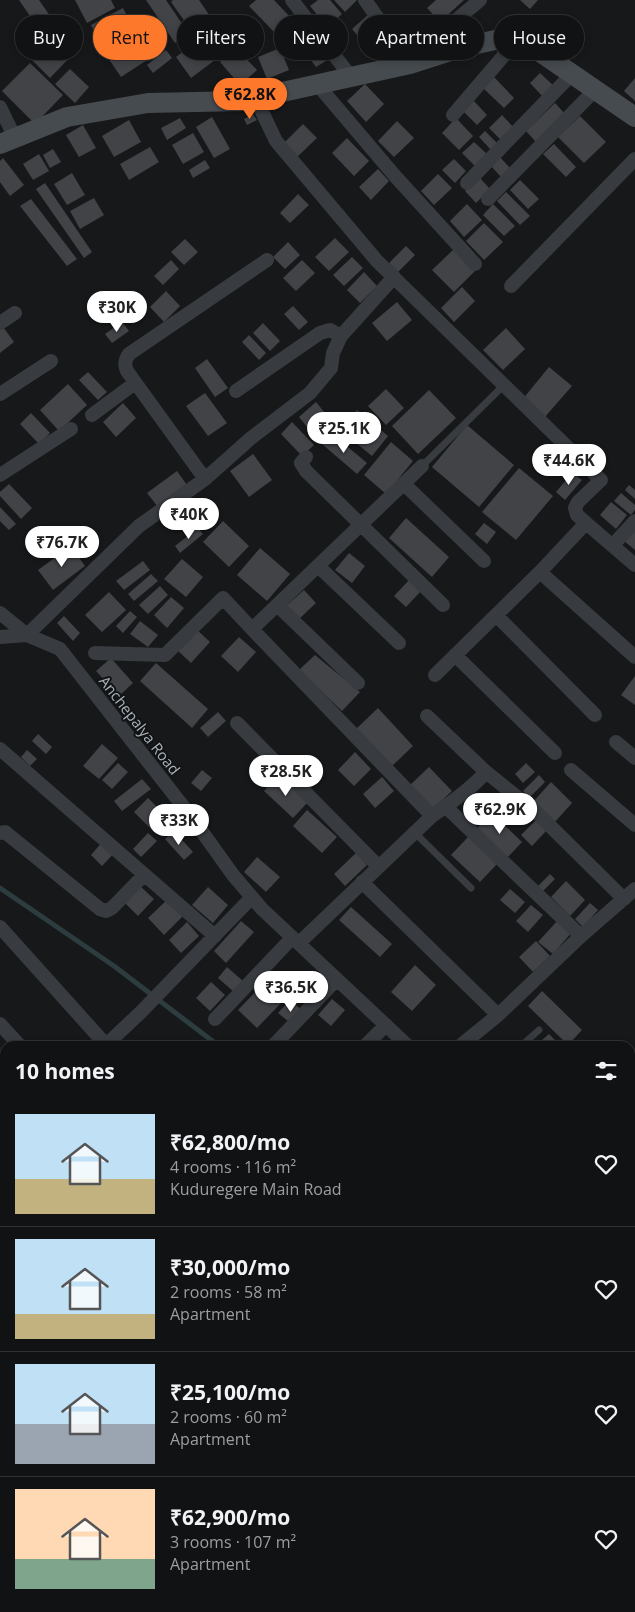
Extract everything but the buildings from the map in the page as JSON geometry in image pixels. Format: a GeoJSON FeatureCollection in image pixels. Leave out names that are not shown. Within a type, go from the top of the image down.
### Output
{"type":"FeatureCollection","features":[{"type":"Feature","properties":{"kind":"street"},"geometry":{"type":"LineString","coordinates":[[292,0],[351,77]]}},
{"type":"Feature","properties":{"kind":"street"},"geometry":{"type":"LineString","coordinates":[[462,15],[480,0]]}},
{"type":"Feature","properties":{"kind":"street"},"geometry":{"type":"LineString","coordinates":[[370,2],[410,64]]}},
{"type":"Feature","properties":{"kind":"street"},"geometry":{"type":"LineString","coordinates":[[0,107],[7,141],[67,117],[148,103],[242,100],[422,60]]}},
{"type":"Feature","properties":{"kind":"street"},"geometry":{"type":"LineString","coordinates":[[453,115],[500,60]]}},
{"type":"Feature","properties":{"kind":"street"},"geometry":{"type":"LineString","coordinates":[[552,60],[635,117]]}},
{"type":"Feature","properties":{"kind":"street"},"geometry":{"type":"LineString","coordinates":[[467,183],[572,74]]}},
{"type":"Feature","properties":{"kind":"street"},"geometry":{"type":"LineString","coordinates":[[317,84],[395,176],[475,264]]}},
{"type":"Feature","properties":{"kind":"street"},"geometry":{"type":"LineString","coordinates":[[488,198],[595,90]]}},
{"type":"Feature","properties":{"kind":"street"},"geometry":{"type":"LineString","coordinates":[[255,97],[276,141],[377,261],[601,480],[578,502],[575,508],[577,515],[635,565]]}},
{"type":"Feature","properties":{"kind":"street"},"geometry":{"type":"LineString","coordinates":[[511,286],[635,159]]}},
{"type":"Feature","properties":{"kind":"street"},"geometry":{"type":"LineString","coordinates":[[205,479],[135,383],[124,366],[125,359],[129,354],[267,260]]}},
{"type":"Feature","properties":{"kind":"street"},"geometry":{"type":"LineString","coordinates":[[0,637],[27,635],[139,526],[205,479],[251,438],[310,393],[331,368],[333,353],[341,336],[394,277]]}},
{"type":"Feature","properties":{"kind":"street"},"geometry":{"type":"LineString","coordinates":[[0,323],[15,313]]}},
{"type":"Feature","properties":{"kind":"street"},"geometry":{"type":"LineString","coordinates":[[236,391],[320,333],[330,330],[341,336]]}},
{"type":"Feature","properties":{"kind":"street"},"geometry":{"type":"LineString","coordinates":[[0,394],[51,361]]}},
{"type":"Feature","properties":{"kind":"street"},"geometry":{"type":"LineString","coordinates":[[92,415],[135,383]]}},
{"type":"Feature","properties":{"kind":"street"},"geometry":{"type":"LineString","coordinates":[[0,475],[71,429]]}},
{"type":"Feature","properties":{"kind":"street"},"geometry":{"type":"LineString","coordinates":[[306,458],[302,463],[304,468],[444,605]]}},
{"type":"Feature","properties":{"kind":"street"},"geometry":{"type":"LineString","coordinates":[[252,630],[362,526],[422,466]]}},
{"type":"Feature","properties":{"kind":"street"},"geometry":{"type":"LineString","coordinates":[[404,484],[484,562]]}},
{"type":"Feature","properties":{"kind":"street"},"geometry":{"type":"LineString","coordinates":[[613,545],[635,521]]}},
{"type":"Feature","properties":{"kind":"street"},"geometry":{"type":"LineString","coordinates":[[435,674],[540,572],[586,523]]}},
{"type":"Feature","properties":{"kind":"street"},"geometry":{"type":"LineString","coordinates":[[318,566],[399,643]]}},
{"type":"Feature","properties":{"kind":"street"},"geometry":{"type":"LineString","coordinates":[[540,572],[635,658]]}},
{"type":"Feature","properties":{"kind":"street"},"geometry":{"type":"LineString","coordinates":[[95,653],[165,655],[223,598],[432,816]]}},
{"type":"Feature","properties":{"kind":"street"},"geometry":{"type":"LineString","coordinates":[[277,605],[358,683]]}},
{"type":"Feature","properties":{"kind":"street","name":"Anchepalya Road"},"geometry":{"type":"LineString","coordinates":[[0,613],[27,635],[60,649],[233,875],[262,909],[403,1041]]}},
{"type":"Feature","properties":{"kind":"street"},"geometry":{"type":"LineString","coordinates":[[496,615],[596,715]]}},
{"type":"Feature","properties":{"kind":"street"},"geometry":{"type":"LineString","coordinates":[[455,655],[555,753]]}},
{"type":"Feature","properties":{"kind":"street"},"geometry":{"type":"LineString","coordinates":[[426,716],[486,772],[538,814],[624,899]]}},
{"type":"Feature","properties":{"kind":"street"},"geometry":{"type":"LineString","coordinates":[[237,723],[378,866]]}},
{"type":"Feature","properties":{"kind":"street"},"geometry":{"type":"LineString","coordinates":[[616,742],[635,758]]}},
{"type":"Feature","properties":{"kind":"street"},"geometry":{"type":"LineString","coordinates":[[0,748],[215,936]]}},
{"type":"Feature","properties":{"kind":"street"},"geometry":{"type":"LineString","coordinates":[[571,770],[635,825]]}},
{"type":"Feature","properties":{"kind":"street"},"geometry":{"type":"LineString","coordinates":[[215,1019],[296,940],[362,882],[414,832],[486,772]]}},
{"type":"Feature","properties":{"kind":"street"},"geometry":{"type":"LineString","coordinates":[[446,807],[581,936]]}},
{"type":"Feature","properties":{"kind":"street"},"geometry":{"type":"LineString","coordinates":[[0,833],[6,832],[100,909],[106,911],[112,908],[144,875]]}},
{"type":"Feature","properties":{"kind":"street"},"geometry":{"type":"LineString","coordinates":[[362,882],[498,1015]]}},
{"type":"Feature","properties":{"kind":"street"},"geometry":{"type":"LineString","coordinates":[[466,1041],[498,1015],[581,936],[635,889]]}},
{"type":"Feature","properties":{"kind":"street"},"geometry":{"type":"LineString","coordinates":[[111,1041],[252,897]]}},
{"type":"Feature","properties":{"kind":"street"},"geometry":{"type":"LineString","coordinates":[[0,927],[102,1041]]}},
{"type":"Feature","properties":{"kind":"street"},"geometry":{"type":"LineString","coordinates":[[278,1041],[337,979]]}},
{"type":"Feature","properties":{"kind":"street"},"geometry":{"type":"LineString","coordinates":[[0,1024],[15,1041]]}},
{"type":"Feature","properties":{"kind":"street"},"geometry":{"type":"LineString","coordinates":[[370,1041],[386,1025]]}},
{"type":"Feature","properties":{"kind":"lane"},"geometry":{"type":"LineString","coordinates":[[422,466],[504,385]]}},
{"type":"Feature","properties":{"kind":"lane"},"geometry":{"type":"LineString","coordinates":[[414,832],[471,888]]}},
{"type":"Feature","properties":{"kind":"lane"},"geometry":{"type":"LineString","coordinates":[[527,1041],[539,1030]]}},
{"type":"Feature","properties":{"kind":"waterway"},"geometry":{"type":"LineString","coordinates":[[0,888],[114,966],[212,1041]]}}]}
